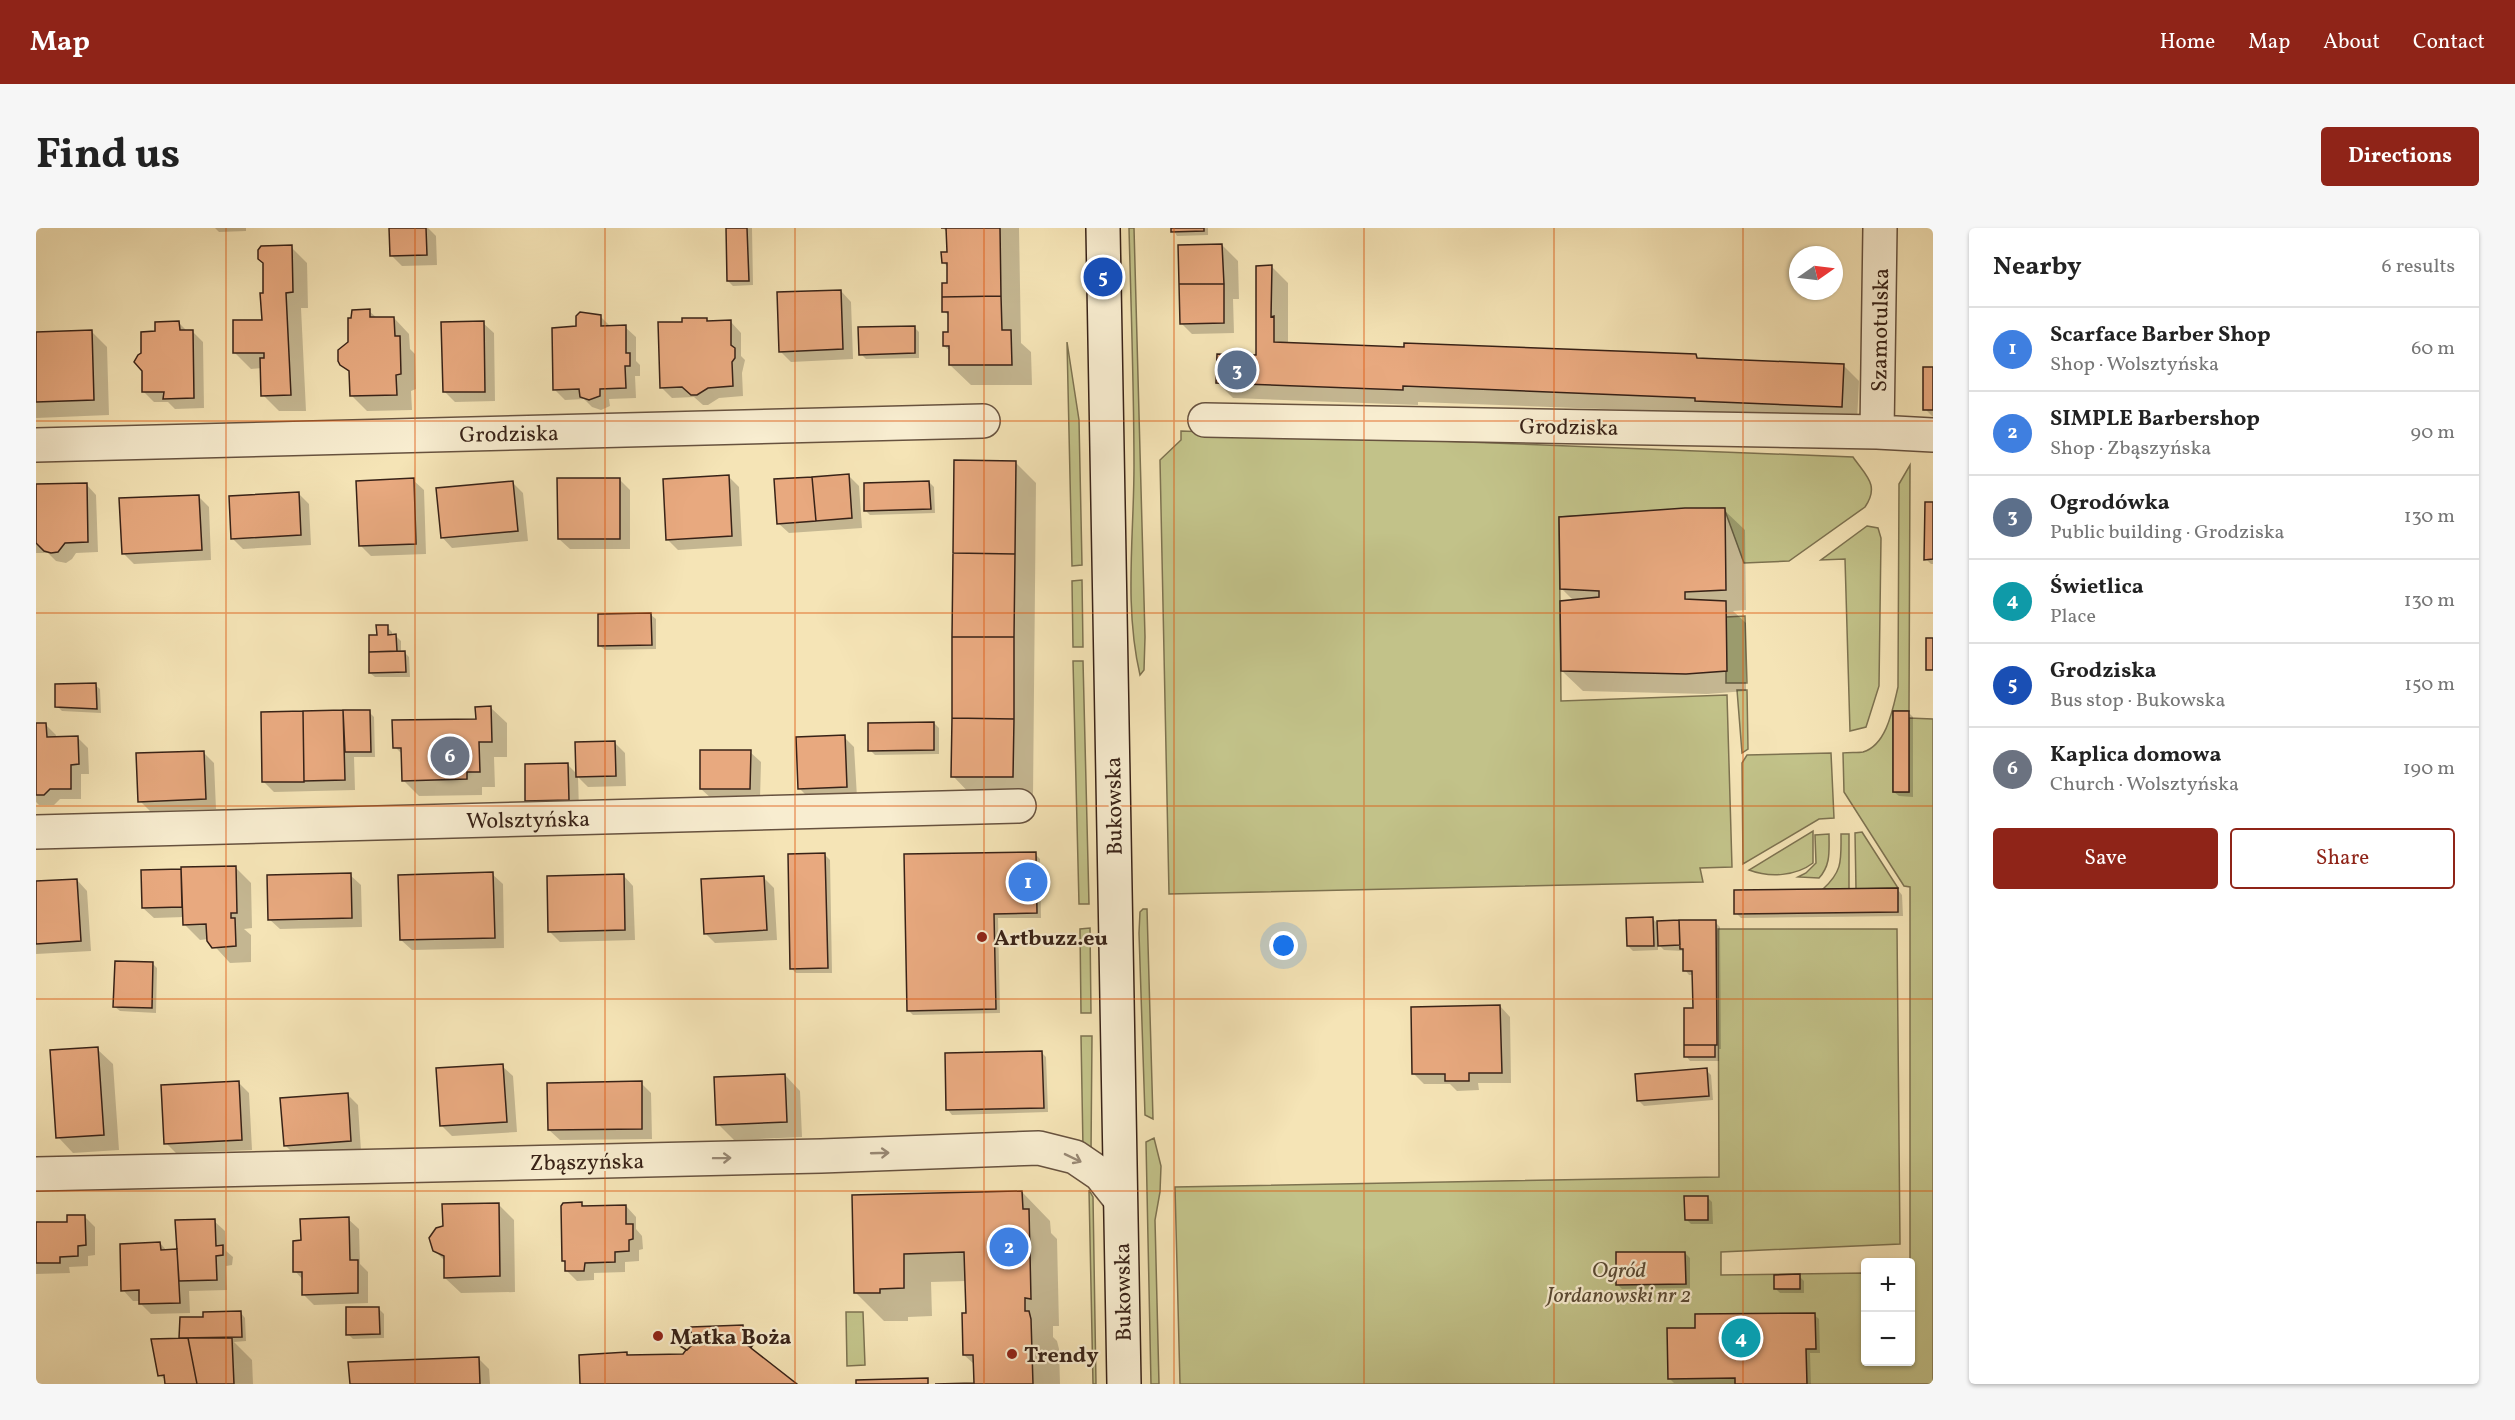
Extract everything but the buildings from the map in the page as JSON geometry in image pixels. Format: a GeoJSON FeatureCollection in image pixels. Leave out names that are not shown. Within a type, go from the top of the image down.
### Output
{"type":"FeatureCollection","features":[{"type":"Feature","properties":{"kind":"street","name":"Bukowska"},"geometry":{"type":"LineString","coordinates":[[1102,228],[1125,1384]]}},
{"type":"Feature","properties":{"kind":"street","name":"Szamotulska"},"geometry":{"type":"LineString","coordinates":[[1877,432],[1880,228]]}},
{"type":"Feature","properties":{"kind":"street","name":"Grodziska"},"geometry":{"type":"LineString","coordinates":[[36,445],[983,420]]}},
{"type":"Feature","properties":{"kind":"street","name":"Grodziska"},"geometry":{"type":"LineString","coordinates":[[1205,420],[1877,432],[1933,435]]}},
{"type":"Feature","properties":{"kind":"street","name":"Wolsztyńska"},"geometry":{"type":"LineString","coordinates":[[36,832],[1019,806]]}},
{"type":"Feature","properties":{"kind":"street","name":"Zbąszyńska"},"geometry":{"type":"LineString","coordinates":[[36,1174],[1039,1148],[1075,1157],[1100,1174],[1120,1199]]}},
{"type":"Feature","properties":{"kind":"green space"},"geometry":{"type":"Polygon","coordinates":[[[1129,228],[1134,228],[1145,637],[1144,670],[1140,675],[1132,623],[1131,597],[1134,436],[1129,228]]]}},
{"type":"Feature","properties":{"kind":"green space"},"geometry":{"type":"Polygon","coordinates":[[[1067,342],[1079,420],[1082,565],[1072,566],[1067,342]]]}},
{"type":"Feature","properties":{"kind":"green space"},"geometry":{"type":"Polygon","coordinates":[[[1181,431],[1853,457],[1870,481],[1871,493],[1865,507],[1789,561],[1744,563],[1724,508],[1559,517],[1561,701],[1727,695],[1732,867],[1700,868],[1703,882],[1169,894],[1160,460],[1181,440],[1181,431]]]}},
{"type":"Feature","properties":{"kind":"green space","name":"Ogród Jordanowski nr 2"},"geometry":{"type":"Polygon","coordinates":[[[1910,465],[1909,711],[1893,711],[1893,792],[1909,792],[1909,718],[1933,719],[1933,1384],[1180,1384],[1175,1187],[1719,1177],[1718,929],[1897,929],[1900,1244],[1721,1252],[1721,1275],[1861,1273],[1861,1366],[1915,1366],[1915,1258],[1910,1258],[1910,887],[1904,886],[1844,792],[1843,753],[1863,752],[1878,742],[1888,725],[1898,687],[1899,484],[1910,465]]]}},
{"type":"Feature","properties":{"kind":"green space"},"geometry":{"type":"Polygon","coordinates":[[[1867,526],[1878,528],[1881,538],[1879,686],[1866,727],[1850,731],[1845,559],[1821,560],[1867,526]]]}},
{"type":"Feature","properties":{"kind":"green space"},"geometry":{"type":"Polygon","coordinates":[[[1082,580],[1083,647],[1073,647],[1072,581],[1082,580]]]}},
{"type":"Feature","properties":{"kind":"green space"},"geometry":{"type":"Polygon","coordinates":[[[1745,616],[1747,683],[1726,683],[1726,617],[1745,616]]]}},
{"type":"Feature","properties":{"kind":"green space"},"geometry":{"type":"Polygon","coordinates":[[[1073,661],[1083,661],[1089,904],[1079,904],[1073,661]]]}},
{"type":"Feature","properties":{"kind":"green space"},"geometry":{"type":"Polygon","coordinates":[[[1737,690],[1747,690],[1748,749],[1742,753],[1737,690]]]}},
{"type":"Feature","properties":{"kind":"green space"},"geometry":{"type":"Polygon","coordinates":[[[1831,753],[1834,818],[1819,819],[1743,864],[1742,763],[1747,755],[1831,753]]]}},
{"type":"Feature","properties":{"kind":"green space"},"geometry":{"type":"Polygon","coordinates":[[[1813,831],[1813,863],[1799,871],[1774,875],[1749,870],[1813,831]]]}},
{"type":"Feature","properties":{"kind":"green space"},"geometry":{"type":"Polygon","coordinates":[[[1862,832],[1898,888],[1856,889],[1855,833],[1862,832]]]}},
{"type":"Feature","properties":{"kind":"green space"},"geometry":{"type":"Polygon","coordinates":[[[1829,834],[1828,858],[1823,873],[1819,878],[1798,877],[1816,863],[1815,835],[1829,834]]]}},
{"type":"Feature","properties":{"kind":"green space"},"geometry":{"type":"Polygon","coordinates":[[[1841,834],[1849,834],[1849,889],[1823,889],[1830,883],[1840,864],[1841,834]]]}},
{"type":"Feature","properties":{"kind":"green space"},"geometry":{"type":"Polygon","coordinates":[[[1147,909],[1153,1119],[1145,1115],[1139,933],[1140,912],[1147,909]]]}},
{"type":"Feature","properties":{"kind":"green space"},"geometry":{"type":"Polygon","coordinates":[[[1090,928],[1091,1013],[1081,1013],[1080,929],[1090,928]]]}},
{"type":"Feature","properties":{"kind":"green space"},"geometry":{"type":"Polygon","coordinates":[[[1081,1036],[1092,1036],[1091,1154],[1083,1148],[1081,1036]]]}},
{"type":"Feature","properties":{"kind":"green space"},"geometry":{"type":"Polygon","coordinates":[[[1154,1138],[1161,1166],[1160,1192],[1155,1220],[1159,1384],[1151,1384],[1146,1142],[1154,1138]]]}},
{"type":"Feature","properties":{"kind":"green space"},"geometry":{"type":"Polygon","coordinates":[[[1089,1190],[1093,1197],[1096,1384],[1093,1384],[1089,1190]]]}},
{"type":"Feature","properties":{"kind":"green space"},"geometry":{"type":"Polygon","coordinates":[[[846,1312],[863,1312],[865,1365],[847,1366],[846,1312]]]}},
{"type":"Feature","properties":{"kind":"place","name":"Grodziska"},"geometry":{"type":"Point","coordinates":[1103,277]}},
{"type":"Feature","properties":{"kind":"place","name":"Ogrodówka"},"geometry":{"type":"Point","coordinates":[1237,370]}},
{"type":"Feature","properties":{"kind":"place","name":"Kaplica domowa"},"geometry":{"type":"Point","coordinates":[450,756]}},
{"type":"Feature","properties":{"kind":"place","name":"Scarface Barber Shop"},"geometry":{"type":"Point","coordinates":[1028,882]}},
{"type":"Feature","properties":{"kind":"place","name":"Artbuzz.eu"},"geometry":{"type":"Point","coordinates":[982,937]}},
{"type":"Feature","properties":{"kind":"place","name":"SIMPLE Barbershop"},"geometry":{"type":"Point","coordinates":[1009,1247]}},
{"type":"Feature","properties":{"kind":"place","name":"Matka Boża"},"geometry":{"type":"Point","coordinates":[658,1336]}},
{"type":"Feature","properties":{"kind":"place","name":"Świetlica"},"geometry":{"type":"Point","coordinates":[1741,1338]}},
{"type":"Feature","properties":{"kind":"place","name":"Trendy"},"geometry":{"type":"Point","coordinates":[1012,1354]}}]}
